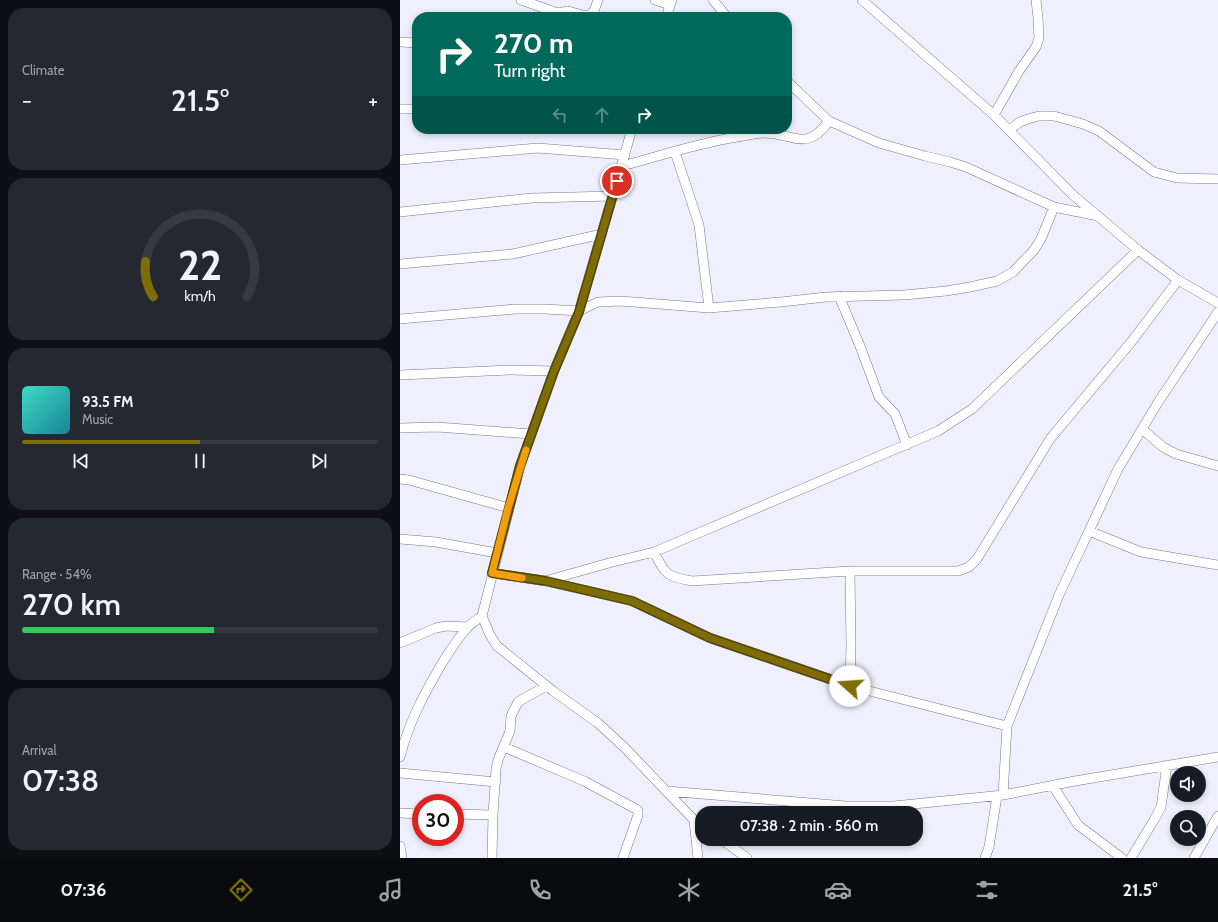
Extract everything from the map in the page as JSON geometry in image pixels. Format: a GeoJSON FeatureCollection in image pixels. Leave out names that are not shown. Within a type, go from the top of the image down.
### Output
{"type":"FeatureCollection","features":[{"type":"Feature","properties":{"kind":"street"},"geometry":{"type":"LineString","coordinates":[[521,0],[548,12]]}},
{"type":"Feature","properties":{"kind":"street"},"geometry":{"type":"LineString","coordinates":[[593,12],[598,0]]}},
{"type":"Feature","properties":{"kind":"street"},"geometry":{"type":"LineString","coordinates":[[655,0],[671,3]]}},
{"type":"Feature","properties":{"kind":"street"},"geometry":{"type":"LineString","coordinates":[[713,0],[724,12]]}},
{"type":"Feature","properties":{"kind":"street"},"geometry":{"type":"LineString","coordinates":[[862,0],[994,115],[1073,195],[1138,250],[1178,280],[1218,303]]}},
{"type":"Feature","properties":{"kind":"street"},"geometry":{"type":"LineString","coordinates":[[994,115],[1019,71],[1036,48],[1039,38],[1036,0]]}},
{"type":"Feature","properties":{"kind":"street"},"geometry":{"type":"LineString","coordinates":[[400,42],[412,42]]}},
{"type":"Feature","properties":{"kind":"street"},"geometry":{"type":"LineString","coordinates":[[792,86],[829,121],[879,143],[966,167],[1054,207],[1099,216]]}},
{"type":"Feature","properties":{"kind":"street"},"geometry":{"type":"LineString","coordinates":[[400,109],[412,108]]}},
{"type":"Feature","properties":{"kind":"street"},"geometry":{"type":"LineString","coordinates":[[1009,130],[1020,122],[1028,119],[1039,116],[1054,116],[1095,129],[1154,172],[1176,178],[1218,179]]}},
{"type":"Feature","properties":{"kind":"street"},"geometry":{"type":"LineString","coordinates":[[775,134],[804,140],[821,133],[829,121]]}},
{"type":"Feature","properties":{"kind":"street"},"geometry":{"type":"LineString","coordinates":[[631,134],[579,312],[554,371],[520,466],[508,508],[482,616],[490,635],[497,646],[546,686],[598,723],[624,747],[694,820],[698,858]]}},
{"type":"Feature","properties":{"kind":"street"},"geometry":{"type":"LineString","coordinates":[[622,166],[715,141],[756,134]]}},
{"type":"Feature","properties":{"kind":"street"},"geometry":{"type":"LineString","coordinates":[[400,160],[538,148],[625,155]]}},
{"type":"Feature","properties":{"kind":"street"},"geometry":{"type":"LineString","coordinates":[[674,152],[699,225],[709,308]]}},
{"type":"Feature","properties":{"kind":"street"},"geometry":{"type":"LineString","coordinates":[[400,212],[532,198],[613,196]]}},
{"type":"Feature","properties":{"kind":"street"},"geometry":{"type":"LineString","coordinates":[[400,319],[515,309],[546,309],[579,312],[598,302],[621,301],[709,308],[839,296],[904,295],[946,291],[997,281],[1013,272],[1034,250],[1041,239],[1054,207]]}},
{"type":"Feature","properties":{"kind":"street"},"geometry":{"type":"LineString","coordinates":[[400,264],[513,254],[602,234]]}},
{"type":"Feature","properties":{"kind":"street"},"geometry":{"type":"LineString","coordinates":[[546,581],[654,552],[938,431],[972,409],[1138,250]]}},
{"type":"Feature","properties":{"kind":"street"},"geometry":{"type":"LineString","coordinates":[[654,552],[660,566],[674,578],[692,581],[850,571],[921,570],[942,572],[958,571],[969,567],[977,558],[1028,475],[1060,427],[1132,342],[1178,280]]}},
{"type":"Feature","properties":{"kind":"street"},"geometry":{"type":"LineString","coordinates":[[839,296],[879,397],[895,414],[907,445]]}},
{"type":"Feature","properties":{"kind":"street"},"geometry":{"type":"LineString","coordinates":[[985,858],[989,847],[1000,796],[1007,726],[1059,595],[1118,469],[1157,404],[1218,312]]}},
{"type":"Feature","properties":{"kind":"street"},"geometry":{"type":"LineString","coordinates":[[400,374],[510,370],[554,371]]}},
{"type":"Feature","properties":{"kind":"street"},"geometry":{"type":"LineString","coordinates":[[400,428],[437,427],[531,434]]}},
{"type":"Feature","properties":{"kind":"street"},"geometry":{"type":"LineString","coordinates":[[1142,429],[1163,447],[1176,454],[1218,466]]}},
{"type":"Feature","properties":{"kind":"street"},"geometry":{"type":"LineString","coordinates":[[400,479],[508,508]]}},
{"type":"Feature","properties":{"kind":"street"},"geometry":{"type":"LineString","coordinates":[[1089,531],[1141,552],[1218,565]]}},
{"type":"Feature","properties":{"kind":"street"},"geometry":{"type":"LineString","coordinates":[[400,539],[436,542],[497,553]]}},
{"type":"Feature","properties":{"kind":"street"},"geometry":{"type":"LineString","coordinates":[[850,571],[850,686]]}},
{"type":"Feature","properties":{"kind":"street"},"geometry":{"type":"LineString","coordinates":[[492,573],[546,581],[632,601],[710,638],[850,686],[1007,726]]}},
{"type":"Feature","properties":{"kind":"street"},"geometry":{"type":"LineString","coordinates":[[400,757],[405,737],[415,711],[454,645],[468,627],[482,616]]}},
{"type":"Feature","properties":{"kind":"street"},"geometry":{"type":"LineString","coordinates":[[400,643],[436,628],[446,626],[468,627]]}},
{"type":"Feature","properties":{"kind":"street"},"geometry":{"type":"LineString","coordinates":[[492,858],[493,815],[498,760],[510,731],[511,716],[518,702],[546,686]]}},
{"type":"Feature","properties":{"kind":"street"},"geometry":{"type":"LineString","coordinates":[[504,747],[584,782],[636,809],[638,815],[623,858]]}},
{"type":"Feature","properties":{"kind":"street"},"geometry":{"type":"LineString","coordinates":[[667,791],[846,806],[894,806],[1000,796],[1218,757]]}},
{"type":"Feature","properties":{"kind":"street"},"geometry":{"type":"LineString","coordinates":[[1132,858],[1161,807],[1167,765]]}},
{"type":"Feature","properties":{"kind":"street"},"geometry":{"type":"LineString","coordinates":[[400,773],[496,782]]}},
{"type":"Feature","properties":{"kind":"street"},"geometry":{"type":"LineString","coordinates":[[1053,786],[1078,825],[1122,858]]}},
{"type":"Feature","properties":{"kind":"street"},"geometry":{"type":"LineString","coordinates":[[400,813],[412,814]]}},
{"type":"Feature","properties":{"kind":"street"},"geometry":{"type":"LineString","coordinates":[[464,814],[493,815]]}},
{"type":"Feature","properties":{"kind":"street"},"geometry":{"type":"LineString","coordinates":[[1194,858],[1218,816]]}},
{"type":"Feature","properties":{"kind":"street"},"geometry":{"type":"LineString","coordinates":[[400,846],[402,858]]}},
{"type":"Feature","properties":{"kind":"street"},"geometry":{"type":"LineString","coordinates":[[731,846],[747,858]]}},
{"type":"Feature","properties":{"kind":"slow traffic"},"geometry":{"type":"LineString","coordinates":[[522,578],[492,573],[508,508],[526,450]]}},
{"type":"Feature","properties":{"kind":"route"},"geometry":{"type":"LineString","coordinates":[[617,181],[579,312],[554,371],[520,466],[492,573],[546,581],[632,601],[697,633],[850,686]]}}]}
